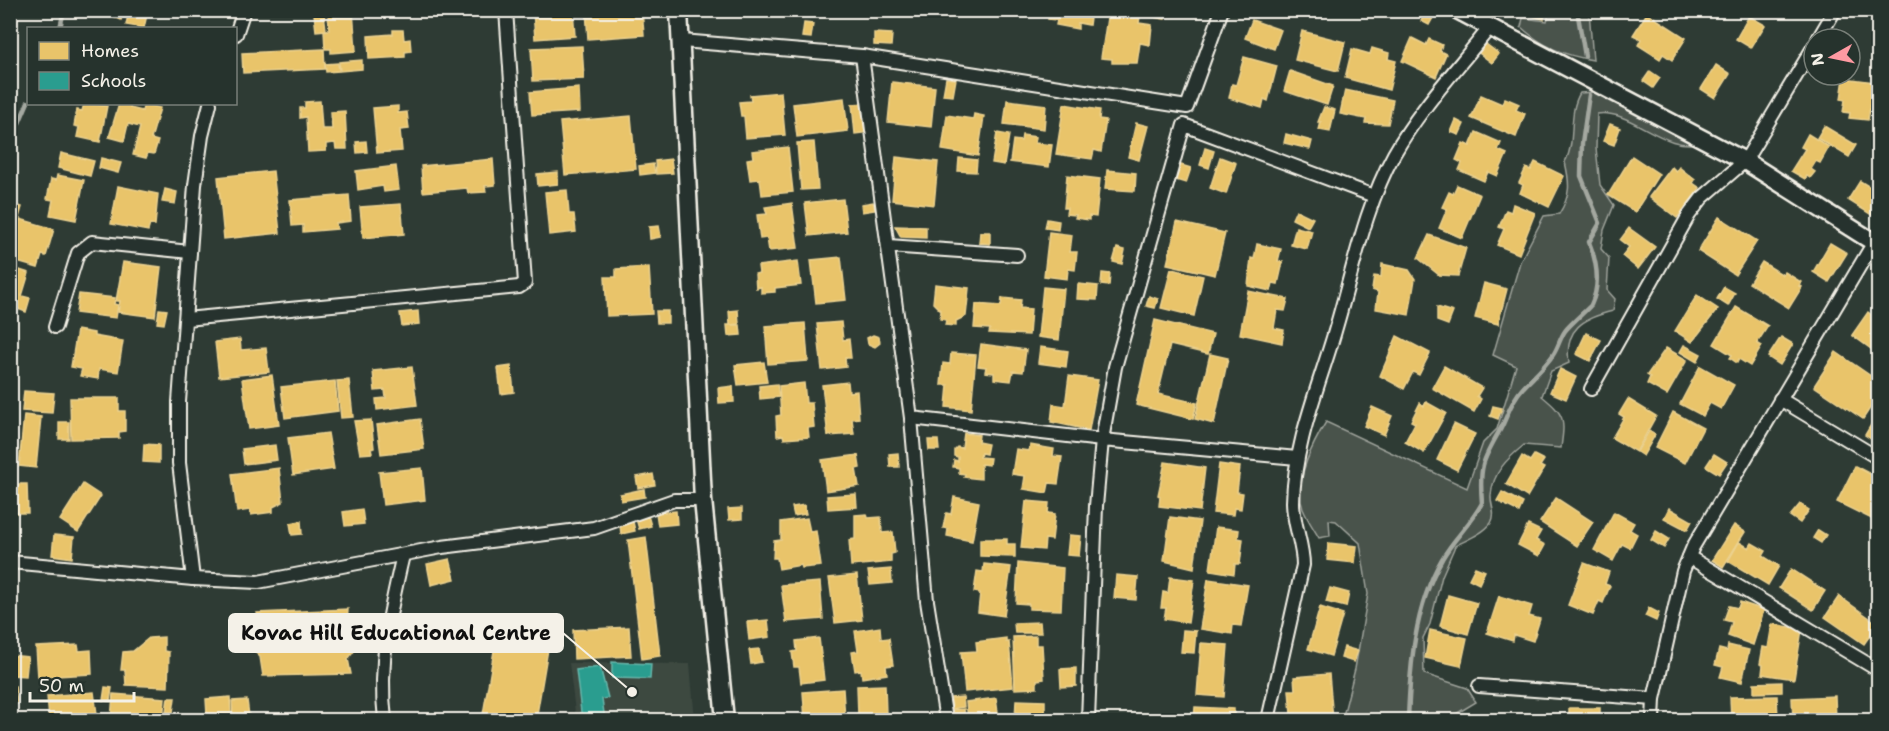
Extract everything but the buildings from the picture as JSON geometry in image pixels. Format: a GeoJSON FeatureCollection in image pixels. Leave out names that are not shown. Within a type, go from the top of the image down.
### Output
{"type":"FeatureCollection","features":[{"type":"Feature","properties":{"kind":"street"},"geometry":{"type":"LineString","coordinates":[[237,31],[244,10]]}},
{"type":"Feature","properties":{"kind":"street"},"geometry":{"type":"LineString","coordinates":[[186,319],[519,287],[525,283],[506,10]]}},
{"type":"Feature","properties":{"kind":"street"},"geometry":{"type":"LineString","coordinates":[[679,10],[703,500],[725,720]]}},
{"type":"Feature","properties":{"kind":"street"},"geometry":{"type":"LineString","coordinates":[[1088,720],[1096,506],[1102,440],[1115,368],[1187,107],[1222,10]]}},
{"type":"Feature","properties":{"kind":"street"},"geometry":{"type":"LineString","coordinates":[[1457,10],[1745,161],[1876,243],[1780,399],[1689,557],[1683,571],[1654,699],[1653,720]]}},
{"type":"Feature","properties":{"kind":"street"},"geometry":{"type":"LineString","coordinates":[[1825,27],[1835,10]]}},
{"type":"Feature","properties":{"kind":"street"},"geometry":{"type":"LineString","coordinates":[[1268,720],[1303,565],[1303,549],[1293,504],[1298,458],[1374,196],[1395,154],[1420,116],[1490,27]]}},
{"type":"Feature","properties":{"kind":"street"},"geometry":{"type":"LineString","coordinates":[[682,41],[862,56],[1187,107]]}},
{"type":"Feature","properties":{"kind":"street"},"geometry":{"type":"LineString","coordinates":[[862,56],[911,418],[927,601],[946,720]]}},
{"type":"Feature","properties":{"kind":"street"},"geometry":{"type":"LineString","coordinates":[[1591,389],[1689,216],[1702,198],[1745,161],[1802,66]]}},
{"type":"Feature","properties":{"kind":"street"},"geometry":{"type":"LineString","coordinates":[[193,579],[179,463],[179,402],[190,252],[202,135],[210,105]]}},
{"type":"Feature","properties":{"kind":"street"},"geometry":{"type":"LineString","coordinates":[[1184,124],[1374,196]]}},
{"type":"Feature","properties":{"kind":"street"},"geometry":{"type":"LineString","coordinates":[[55,327],[78,253],[92,242],[190,252]]}},
{"type":"Feature","properties":{"kind":"street"},"geometry":{"type":"LineString","coordinates":[[888,246],[1017,255]]}},
{"type":"Feature","properties":{"kind":"street"},"geometry":{"type":"LineString","coordinates":[[1780,399],[1878,458]]}},
{"type":"Feature","properties":{"kind":"street"},"geometry":{"type":"LineString","coordinates":[[911,418],[1102,440],[1298,458]]}},
{"type":"Feature","properties":{"kind":"street"},"geometry":{"type":"LineString","coordinates":[[10,562],[193,579],[258,582],[441,547],[594,528],[674,500],[703,500]]}},
{"type":"Feature","properties":{"kind":"street"},"geometry":{"type":"LineString","coordinates":[[385,720],[382,670],[387,625],[403,555]]}},
{"type":"Feature","properties":{"kind":"street"},"geometry":{"type":"LineString","coordinates":[[1689,557],[1878,670]]}},
{"type":"Feature","properties":{"kind":"street"},"geometry":{"type":"LineString","coordinates":[[1479,686],[1654,699]]}},
{"type":"Feature","properties":{"kind":"shaded area"},"geometry":{"type":"Polygon","coordinates":[[[1550,11],[1589,11],[1593,60],[1572,56],[1554,49],[1537,40],[1521,27],[1523,18],[1547,21],[1550,11]]]}},
{"type":"Feature","properties":{"kind":"shaded area"},"geometry":{"type":"Polygon","coordinates":[[[1595,92],[1703,142],[1688,144],[1675,142],[1624,118],[1611,114],[1597,114],[1596,148],[1600,185],[1614,205],[1604,230],[1601,249],[1609,258],[1607,290],[1615,299],[1613,311],[1593,317],[1578,327],[1570,342],[1569,363],[1551,371],[1542,396],[1562,418],[1561,448],[1524,445],[1502,467],[1492,487],[1493,516],[1491,523],[1479,534],[1455,546],[1442,576],[1430,624],[1423,638],[1424,674],[1467,688],[1476,702],[1456,714],[1457,720],[1342,720],[1355,669],[1368,594],[1360,543],[1336,521],[1329,520],[1330,536],[1319,538],[1303,509],[1300,487],[1310,452],[1326,422],[1467,488],[1483,443],[1497,429],[1516,366],[1493,355],[1520,262],[1544,216],[1559,214],[1566,201],[1568,176],[1565,162],[1571,145],[1576,101],[1580,93],[1595,92]]]}},
{"type":"Feature","properties":{"kind":"shaded area"},"geometry":{"type":"Polygon","coordinates":[[[569,663],[690,664],[695,720],[576,720],[569,663]]]}},
{"type":"Feature","properties":{"kind":"waterway"},"geometry":{"type":"LineString","coordinates":[[60,27],[64,10]]}},
{"type":"Feature","properties":{"kind":"waterway"},"geometry":{"type":"LineString","coordinates":[[1577,10],[1585,56]]}},
{"type":"Feature","properties":{"kind":"waterway"},"geometry":{"type":"LineString","coordinates":[[1408,720],[1412,658],[1419,617],[1442,559],[1482,503],[1482,472],[1489,449],[1515,399],[1549,360],[1565,331],[1591,305],[1594,297],[1597,273],[1589,242],[1600,223],[1581,176],[1582,144],[1589,95]]}},
{"type":"Feature","properties":{"kind":"waterway"},"geometry":{"type":"LineString","coordinates":[[10,144],[27,104]]}},
{"type":"Feature","properties":{"kind":"place","name":"Kovac Hill Educational Centre"},"geometry":{"type":"Point","coordinates":[632,692]}}]}
